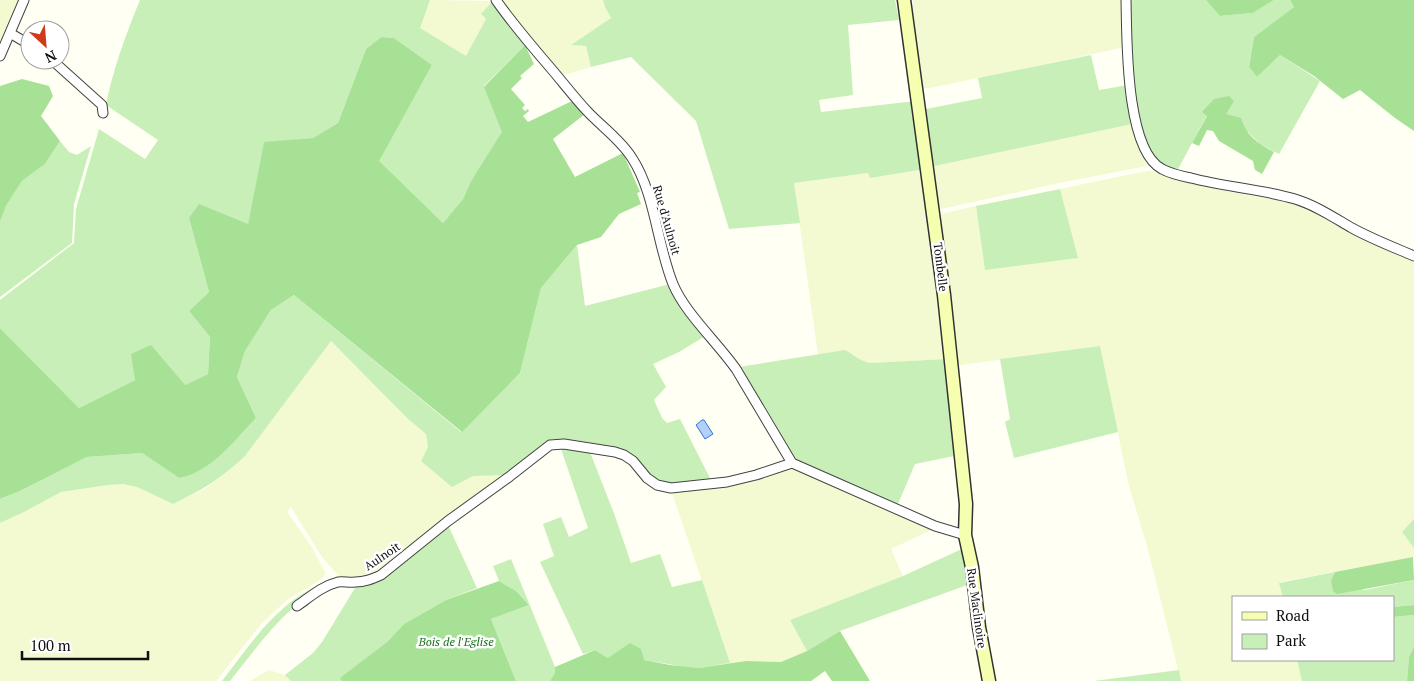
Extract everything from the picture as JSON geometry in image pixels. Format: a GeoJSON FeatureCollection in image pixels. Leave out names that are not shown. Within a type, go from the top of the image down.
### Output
{"type":"FeatureCollection","features":[{"type":"Feature","properties":{"kind":"street"},"geometry":{"type":"LineString","coordinates":[[0,56],[24,0]]}},
{"type":"Feature","properties":{"kind":"street","name":"Rue d'Aulnoit"},"geometry":{"type":"LineString","coordinates":[[496,0],[523,36],[575,98],[623,145],[632,158],[645,188],[669,273],[676,290],[689,310],[726,355],[742,378],[792,463]]}},
{"type":"Feature","properties":{"kind":"street","name":"Tombelle"},"geometry":{"type":"LineString","coordinates":[[904,0],[946,308],[966,504],[966,535]]}},
{"type":"Feature","properties":{"kind":"street"},"geometry":{"type":"LineString","coordinates":[[1126,0],[1128,65],[1133,110],[1144,148],[1147,155],[1157,166],[1168,172],[1200,181],[1296,199],[1312,205],[1358,231],[1414,256]]}},
{"type":"Feature","properties":{"kind":"street"},"geometry":{"type":"LineString","coordinates":[[10,33],[20,39]]}},
{"type":"Feature","properties":{"kind":"street"},"geometry":{"type":"LineString","coordinates":[[63,70],[102,105],[103,113]]}},
{"type":"Feature","properties":{"kind":"street","name":"Aulnoit"},"geometry":{"type":"LineString","coordinates":[[297,606],[311,595],[328,586],[339,582],[369,581],[381,575],[546,447],[555,444],[615,452],[624,455],[633,461],[647,478],[657,485],[670,488],[727,482],[792,463]]}},
{"type":"Feature","properties":{"kind":"street"},"geometry":{"type":"LineString","coordinates":[[792,463],[935,526],[966,535]]}},
{"type":"Feature","properties":{"kind":"street","name":"Rue Maclinoire"},"geometry":{"type":"LineString","coordinates":[[966,535],[989,681]]}},
{"type":"Feature","properties":{"kind":"green space"},"geometry":{"type":"Polygon","coordinates":[[[0,0],[20,0],[0,46],[0,0]]]}},
{"type":"Feature","properties":{"kind":"green space"},"geometry":{"type":"Polygon","coordinates":[[[140,0],[430,0],[420,28],[466,56],[486,19],[481,14],[493,1],[525,45],[484,86],[503,132],[471,181],[463,199],[443,223],[378,161],[432,65],[394,38],[381,37],[366,49],[338,123],[313,138],[264,143],[248,225],[189,218],[209,292],[189,311],[210,337],[208,374],[185,385],[135,380],[79,408],[0,328],[0,300],[74,243],[76,209],[99,129],[145,159],[158,140],[106,105],[120,52],[140,0]]]}},
{"type":"Feature","properties":{"kind":"green space"},"geometry":{"type":"Polygon","coordinates":[[[430,0],[493,1],[481,15],[486,19],[466,57],[419,28],[430,0]]]}},
{"type":"Feature","properties":{"kind":"green space"},"geometry":{"type":"Polygon","coordinates":[[[505,0],[603,0],[611,18],[571,45],[586,46],[591,67],[561,76],[502,3],[505,0]]]}},
{"type":"Feature","properties":{"kind":"green space"},"geometry":{"type":"Polygon","coordinates":[[[603,0],[895,0],[899,20],[848,25],[853,95],[819,100],[821,112],[915,101],[917,109],[912,111],[921,168],[925,169],[870,178],[868,173],[794,183],[800,223],[729,229],[696,121],[631,57],[591,67],[586,46],[571,45],[611,18],[603,0]]]}},
{"type":"Feature","properties":{"kind":"green space"},"geometry":{"type":"Polygon","coordinates":[[[913,0],[1124,0],[1125,47],[930,88],[922,88],[917,86],[912,18],[913,0]]]}},
{"type":"Feature","properties":{"kind":"green space"},"geometry":{"type":"Polygon","coordinates":[[[1127,0],[1206,0],[1221,16],[1253,13],[1274,0],[1290,0],[1294,7],[1254,37],[1249,67],[1257,77],[1280,55],[1320,81],[1279,154],[1260,144],[1243,127],[1202,112],[1207,115],[1176,173],[1153,160],[1136,116],[1127,0]]]}},
{"type":"Feature","properties":{"kind":"green space"},"geometry":{"type":"Polygon","coordinates":[[[1206,0],[1274,0],[1253,13],[1220,16],[1206,0]]]}},
{"type":"Feature","properties":{"kind":"green space"},"geometry":{"type":"Polygon","coordinates":[[[1290,0],[1414,0],[1414,131],[1360,90],[1343,99],[1314,76],[1280,55],[1257,77],[1249,67],[1254,37],[1294,7],[1290,0]]]}},
{"type":"Feature","properties":{"kind":"green space"},"geometry":{"type":"Polygon","coordinates":[[[381,37],[394,38],[432,65],[379,161],[443,223],[463,199],[471,181],[502,132],[484,87],[525,45],[534,64],[520,76],[522,78],[511,89],[525,105],[522,108],[525,111],[528,109],[529,111],[523,116],[528,122],[572,101],[585,114],[553,139],[575,177],[623,153],[640,192],[637,193],[641,204],[619,214],[601,237],[577,245],[541,288],[520,373],[462,432],[294,295],[271,310],[245,351],[237,377],[256,418],[212,462],[191,475],[179,478],[142,453],[87,457],[0,499],[0,328],[79,408],[135,380],[131,354],[151,345],[185,385],[208,374],[210,337],[189,311],[209,292],[189,218],[199,204],[248,224],[264,142],[313,138],[338,123],[366,49],[381,37]]]}},
{"type":"Feature","properties":{"kind":"green space"},"geometry":{"type":"Polygon","coordinates":[[[1091,55],[1099,90],[1128,85],[1132,124],[930,167],[921,110],[982,98],[978,78],[1091,55]]]}},
{"type":"Feature","properties":{"kind":"green space"},"geometry":{"type":"Polygon","coordinates":[[[22,79],[49,86],[53,96],[41,116],[60,141],[45,164],[22,181],[6,206],[0,222],[0,86],[22,79]]]}},
{"type":"Feature","properties":{"kind":"green space"},"geometry":{"type":"Polygon","coordinates":[[[1229,96],[1234,101],[1226,114],[1241,118],[1250,135],[1274,152],[1262,174],[1255,170],[1253,161],[1219,141],[1213,131],[1207,130],[1199,146],[1192,143],[1207,116],[1202,112],[1214,99],[1229,96]]]}},
{"type":"Feature","properties":{"kind":"green space"},"geometry":{"type":"Polygon","coordinates":[[[1132,124],[1147,166],[941,209],[938,208],[930,167],[1132,124]]]}},
{"type":"Feature","properties":{"kind":"green space"},"geometry":{"type":"Polygon","coordinates":[[[60,141],[69,152],[77,155],[91,146],[74,204],[72,243],[0,297],[0,222],[6,206],[22,181],[45,164],[60,141]]]}},
{"type":"Feature","properties":{"kind":"green space"},"geometry":{"type":"Polygon","coordinates":[[[925,169],[947,359],[870,363],[861,362],[845,350],[818,355],[794,183],[869,173],[870,178],[925,169]]]}},
{"type":"Feature","properties":{"kind":"green space"},"geometry":{"type":"Polygon","coordinates":[[[1153,171],[1186,182],[1229,192],[1290,202],[1305,208],[1367,242],[1414,262],[1414,519],[1402,532],[1414,548],[1414,557],[1280,582],[1283,596],[1232,596],[1232,661],[1297,661],[1302,681],[1181,681],[1147,546],[1128,482],[1100,346],[954,366],[938,217],[945,213],[976,206],[985,269],[1077,258],[1060,189],[1153,171]]]}},
{"type":"Feature","properties":{"kind":"green space"},"geometry":{"type":"Polygon","coordinates":[[[1060,189],[1078,258],[985,270],[976,206],[1060,189]]]}},
{"type":"Feature","properties":{"kind":"green space"},"geometry":{"type":"Polygon","coordinates":[[[577,245],[585,306],[670,284],[707,335],[679,352],[653,364],[666,387],[654,400],[662,418],[667,423],[680,419],[712,482],[669,484],[654,480],[631,455],[623,450],[573,440],[552,439],[507,475],[473,476],[452,487],[421,461],[428,447],[426,434],[407,418],[331,341],[245,456],[219,478],[193,494],[173,504],[137,487],[123,484],[61,492],[0,523],[0,499],[87,457],[142,453],[179,478],[191,474],[212,461],[256,418],[237,377],[245,351],[271,310],[294,295],[461,432],[520,373],[541,288],[577,245]]]}},
{"type":"Feature","properties":{"kind":"green space"},"geometry":{"type":"Polygon","coordinates":[[[331,341],[407,418],[426,434],[428,447],[421,461],[452,486],[473,476],[507,475],[379,573],[364,579],[340,577],[322,557],[291,507],[287,512],[311,546],[326,574],[317,582],[288,599],[261,624],[216,681],[0,681],[0,523],[61,492],[123,484],[137,487],[173,504],[206,488],[245,456],[331,341]]]}},
{"type":"Feature","properties":{"kind":"green space"},"geometry":{"type":"Polygon","coordinates":[[[1100,346],[1118,432],[1014,458],[1005,422],[1010,419],[1000,359],[1100,346]]]}},
{"type":"Feature","properties":{"kind":"green space"},"geometry":{"type":"Polygon","coordinates":[[[845,350],[870,363],[947,359],[954,456],[915,464],[898,504],[796,459],[788,449],[739,367],[845,350]]]}},
{"type":"Feature","properties":{"kind":"green space"},"geometry":{"type":"Polygon","coordinates":[[[560,446],[590,452],[631,563],[660,554],[672,587],[702,580],[730,663],[699,668],[644,660],[608,658],[595,650],[583,654],[540,562],[554,556],[543,524],[561,517],[569,537],[588,528],[560,446]]]}},
{"type":"Feature","properties":{"kind":"green space"},"geometry":{"type":"Polygon","coordinates":[[[794,467],[935,528],[891,549],[903,576],[790,620],[807,651],[781,662],[746,661],[730,663],[671,490],[794,467]]]}},
{"type":"Feature","properties":{"kind":"green space"},"geometry":{"type":"Polygon","coordinates":[[[1414,519],[1414,548],[1402,532],[1414,519]]]}},
{"type":"Feature","properties":{"kind":"green space"},"geometry":{"type":"Polygon","coordinates":[[[448,525],[477,588],[446,600],[404,624],[387,642],[341,678],[342,681],[291,681],[285,675],[313,653],[322,642],[358,583],[371,582],[448,525]]]}},
{"type":"Feature","properties":{"kind":"green space"},"geometry":{"type":"Polygon","coordinates":[[[964,548],[970,584],[840,631],[807,651],[790,620],[903,576],[964,548]]]}},
{"type":"Feature","properties":{"kind":"green space"},"geometry":{"type":"Polygon","coordinates":[[[1413,557],[1414,580],[1337,594],[1333,591],[1331,580],[1335,572],[1413,557]]]}},
{"type":"Feature","properties":{"kind":"green space"},"geometry":{"type":"Polygon","coordinates":[[[511,559],[555,667],[556,673],[550,681],[516,681],[491,619],[529,605],[516,591],[499,581],[493,566],[511,559]]]}},
{"type":"Feature","properties":{"kind":"green space"},"geometry":{"type":"Polygon","coordinates":[[[1335,572],[1331,580],[1365,590],[1414,580],[1414,605],[1394,607],[1394,596],[1283,596],[1279,583],[1335,572]]]}},
{"type":"Feature","properties":{"kind":"green space","name":"Bois de l'Eglise"},"geometry":{"type":"Polygon","coordinates":[[[499,581],[516,591],[529,605],[491,619],[516,681],[342,681],[340,678],[387,642],[404,624],[446,600],[499,581]]]}},
{"type":"Feature","properties":{"kind":"green space"},"geometry":{"type":"Polygon","coordinates":[[[331,582],[306,597],[284,616],[230,681],[222,681],[256,637],[283,608],[314,588],[331,582]]]}},
{"type":"Feature","properties":{"kind":"green space"},"geometry":{"type":"Polygon","coordinates":[[[1414,605],[1414,615],[1394,617],[1394,607],[1414,605]]]}},
{"type":"Feature","properties":{"kind":"green space"},"geometry":{"type":"Polygon","coordinates":[[[1414,615],[1414,646],[1409,657],[1407,681],[1302,681],[1297,661],[1394,661],[1394,617],[1414,615]]]}},
{"type":"Feature","properties":{"kind":"green space"},"geometry":{"type":"Polygon","coordinates":[[[840,631],[870,681],[832,681],[825,671],[811,681],[550,681],[555,673],[555,667],[595,650],[608,658],[630,643],[641,649],[644,660],[699,668],[746,661],[781,662],[807,651],[840,631]]]}},
{"type":"Feature","properties":{"kind":"green space"},"geometry":{"type":"Polygon","coordinates":[[[1414,646],[1414,681],[1407,681],[1409,657],[1414,646]]]}},
{"type":"Feature","properties":{"kind":"green space"},"geometry":{"type":"Polygon","coordinates":[[[269,670],[285,675],[291,681],[250,681],[269,670]]]}},
{"type":"Feature","properties":{"kind":"green space"},"geometry":{"type":"Polygon","coordinates":[[[1179,670],[1181,681],[1094,681],[1179,670]]]}},
{"type":"Feature","properties":{"kind":"water"},"geometry":{"type":"Polygon","coordinates":[[[704,420],[713,434],[705,439],[696,425],[704,420]]]}}]}
